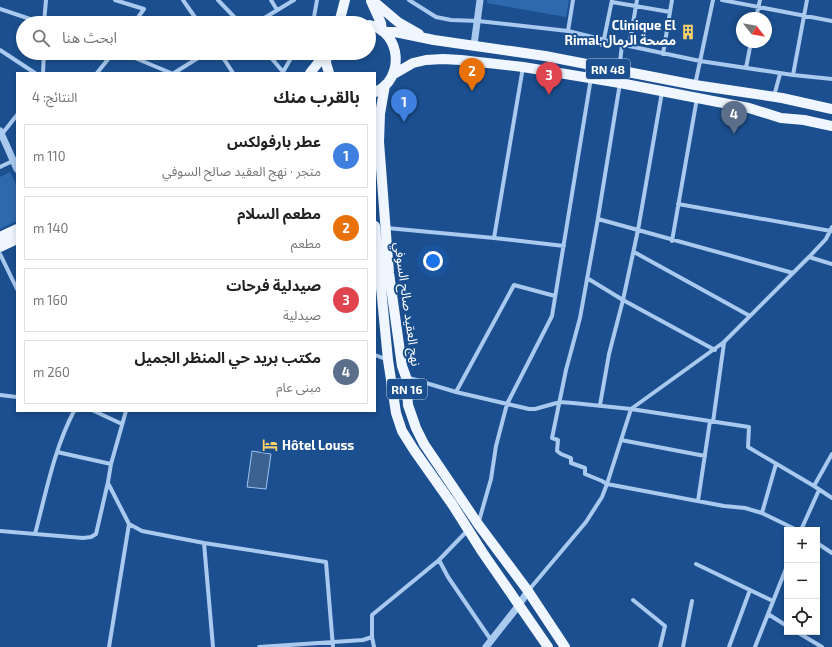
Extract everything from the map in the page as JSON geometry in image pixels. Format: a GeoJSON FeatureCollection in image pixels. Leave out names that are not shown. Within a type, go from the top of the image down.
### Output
{"type":"FeatureCollection","features":[{"type":"Feature","properties":{"kind":"main road"},"geometry":{"type":"LineString","coordinates":[[341,16],[345,0]]}},
{"type":"Feature","properties":{"kind":"main road"},"geometry":{"type":"LineString","coordinates":[[371,0],[381,23],[383,32]]}},
{"type":"Feature","properties":{"kind":"main road"},"geometry":{"type":"LineString","coordinates":[[371,0],[398,22],[434,40]]}},
{"type":"Feature","properties":{"kind":"main road"},"geometry":{"type":"LineString","coordinates":[[376,28],[383,32],[390,39],[396,52],[394,74],[385,85],[376,91]]}},
{"type":"Feature","properties":{"kind":"main road","name":"RN 48"},"geometry":{"type":"LineString","coordinates":[[383,32],[395,32],[434,40],[545,56],[695,86],[774,97],[832,110]]}},
{"type":"Feature","properties":{"kind":"main road"},"geometry":{"type":"LineString","coordinates":[[311,72],[321,60]]}},
{"type":"Feature","properties":{"kind":"main road"},"geometry":{"type":"LineString","coordinates":[[326,60],[329,72]]}},
{"type":"Feature","properties":{"kind":"main road","name":"RN 48"},"geometry":{"type":"LineString","coordinates":[[394,74],[413,64],[426,60],[455,60],[523,67],[620,82],[749,108],[781,118],[804,120],[832,126]]}},
{"type":"Feature","properties":{"kind":"main road","name":"نهج العقيد صالح السوفي"},"geometry":{"type":"LineString","coordinates":[[385,85],[380,114],[379,142],[389,273],[402,366],[406,376],[408,405],[416,428],[424,444],[473,527],[483,553],[548,647]]}},
{"type":"Feature","properties":{"kind":"main road"},"geometry":{"type":"LineString","coordinates":[[0,237],[16,229]]}},
{"type":"Feature","properties":{"kind":"main road"},"geometry":{"type":"LineString","coordinates":[[0,247],[16,239]]}},
{"type":"Feature","properties":{"kind":"main road","name":"نهج العقيد صالح السوفي"},"geometry":{"type":"LineString","coordinates":[[376,247],[388,360],[396,413],[402,431],[414,450],[473,527],[528,591],[565,647]]}},
{"type":"Feature","properties":{"kind":"street"},"geometry":{"type":"LineString","coordinates":[[44,16],[46,0]]}},
{"type":"Feature","properties":{"kind":"street"},"geometry":{"type":"LineString","coordinates":[[115,0],[144,9],[139,16]]}},
{"type":"Feature","properties":{"kind":"street"},"geometry":{"type":"LineString","coordinates":[[182,0],[194,16]]}},
{"type":"Feature","properties":{"kind":"street"},"geometry":{"type":"LineString","coordinates":[[218,0],[233,16]]}},
{"type":"Feature","properties":{"kind":"street"},"geometry":{"type":"LineString","coordinates":[[271,0],[277,10]]}},
{"type":"Feature","properties":{"kind":"street"},"geometry":{"type":"LineString","coordinates":[[267,16],[294,0]]}},
{"type":"Feature","properties":{"kind":"street"},"geometry":{"type":"LineString","coordinates":[[314,16],[317,0]]}},
{"type":"Feature","properties":{"kind":"street"},"geometry":{"type":"LineString","coordinates":[[409,0],[436,17],[451,20],[478,21],[568,31],[622,45],[700,61],[780,74],[832,80]]}},
{"type":"Feature","properties":{"kind":"street"},"geometry":{"type":"LineString","coordinates":[[474,45],[480,0]]}},
{"type":"Feature","properties":{"kind":"street"},"geometry":{"type":"LineString","coordinates":[[568,31],[573,0]]}},
{"type":"Feature","properties":{"kind":"street"},"geometry":{"type":"LineString","coordinates":[[629,46],[637,0]]}},
{"type":"Feature","properties":{"kind":"street"},"geometry":{"type":"LineString","coordinates":[[663,54],[672,0]]}},
{"type":"Feature","properties":{"kind":"street"},"geometry":{"type":"LineString","coordinates":[[695,86],[713,0]]}},
{"type":"Feature","properties":{"kind":"street"},"geometry":{"type":"LineString","coordinates":[[722,0],[832,21]]}},
{"type":"Feature","properties":{"kind":"street"},"geometry":{"type":"LineString","coordinates":[[757,12],[760,0]]}},
{"type":"Feature","properties":{"kind":"street"},"geometry":{"type":"LineString","coordinates":[[793,75],[807,0]]}},
{"type":"Feature","properties":{"kind":"street"},"geometry":{"type":"LineString","coordinates":[[604,40],[612,1],[670,12]]}},
{"type":"Feature","properties":{"kind":"street"},"geometry":{"type":"LineString","coordinates":[[0,9],[22,16]]}},
{"type":"Feature","properties":{"kind":"street"},"geometry":{"type":"LineString","coordinates":[[619,70],[622,45]]}},
{"type":"Feature","properties":{"kind":"street"},"geometry":{"type":"LineString","coordinates":[[746,68],[751,48]]}},
{"type":"Feature","properties":{"kind":"street"},"geometry":{"type":"LineString","coordinates":[[0,50],[33,72]]}},
{"type":"Feature","properties":{"kind":"street"},"geometry":{"type":"LineString","coordinates":[[43,72],[44,60]]}},
{"type":"Feature","properties":{"kind":"street"},"geometry":{"type":"LineString","coordinates":[[99,72],[108,60]]}},
{"type":"Feature","properties":{"kind":"street"},"geometry":{"type":"LineString","coordinates":[[140,60],[170,72]]}},
{"type":"Feature","properties":{"kind":"street"},"geometry":{"type":"LineString","coordinates":[[175,72],[194,60]]}},
{"type":"Feature","properties":{"kind":"street"},"geometry":{"type":"LineString","coordinates":[[225,60],[232,72]]}},
{"type":"Feature","properties":{"kind":"street"},"geometry":{"type":"LineString","coordinates":[[273,60],[284,72],[290,60]]}},
{"type":"Feature","properties":{"kind":"street"},"geometry":{"type":"LineString","coordinates":[[494,238],[523,67]]}},
{"type":"Feature","properties":{"kind":"street"},"geometry":{"type":"LineString","coordinates":[[774,97],[780,74]]}},
{"type":"Feature","properties":{"kind":"street"},"geometry":{"type":"LineString","coordinates":[[374,647],[372,637],[372,615],[439,560],[473,527],[491,479],[496,446],[507,404],[552,316],[591,78]]}},
{"type":"Feature","properties":{"kind":"street"},"geometry":{"type":"LineString","coordinates":[[620,82],[598,219],[580,318],[566,370],[552,438],[558,440],[557,450],[561,454],[571,458],[571,463],[585,468],[585,474],[602,480],[607,484],[724,506],[745,508],[762,513],[791,527]]}},
{"type":"Feature","properties":{"kind":"street"},"geometry":{"type":"LineString","coordinates":[[600,405],[609,354],[634,252],[663,91]]}},
{"type":"Feature","properties":{"kind":"street"},"geometry":{"type":"LineString","coordinates":[[672,241],[697,98]]}},
{"type":"Feature","properties":{"kind":"street"},"geometry":{"type":"LineString","coordinates":[[0,167],[15,160],[1,132],[16,116]]}},
{"type":"Feature","properties":{"kind":"street"},"geometry":{"type":"LineString","coordinates":[[486,647],[528,591],[586,522],[602,497],[631,409],[715,350],[724,342],[809,258],[826,239],[831,229],[678,204]]}},
{"type":"Feature","properties":{"kind":"street"},"geometry":{"type":"LineString","coordinates":[[598,219],[672,241],[793,273]]}},
{"type":"Feature","properties":{"kind":"street"},"geometry":{"type":"LineString","coordinates":[[386,228],[564,246]]}},
{"type":"Feature","properties":{"kind":"street"},"geometry":{"type":"LineString","coordinates":[[634,252],[750,316]]}},
{"type":"Feature","properties":{"kind":"street"},"geometry":{"type":"LineString","coordinates":[[0,254],[16,287]]}},
{"type":"Feature","properties":{"kind":"street"},"geometry":{"type":"LineString","coordinates":[[809,258],[832,264]]}},
{"type":"Feature","properties":{"kind":"street"},"geometry":{"type":"LineString","coordinates":[[587,278],[623,300],[715,350]]}},
{"type":"Feature","properties":{"kind":"street"},"geometry":{"type":"LineString","coordinates":[[456,392],[514,285],[555,296]]}},
{"type":"Feature","properties":{"kind":"street"},"geometry":{"type":"LineString","coordinates":[[698,501],[724,342]]}},
{"type":"Feature","properties":{"kind":"street"},"geometry":{"type":"LineString","coordinates":[[376,356],[388,360]]}},
{"type":"Feature","properties":{"kind":"street"},"geometry":{"type":"LineString","coordinates":[[406,376],[456,392],[535,410],[560,402],[600,405],[749,427],[748,447],[832,498]]}},
{"type":"Feature","properties":{"kind":"street"},"geometry":{"type":"LineString","coordinates":[[0,395],[16,397]]}},
{"type":"Feature","properties":{"kind":"street"},"geometry":{"type":"LineString","coordinates":[[34,534],[64,429],[73,412]]}},
{"type":"Feature","properties":{"kind":"street"},"geometry":{"type":"LineString","coordinates":[[96,412],[122,424]]}},
{"type":"Feature","properties":{"kind":"street"},"geometry":{"type":"LineString","coordinates":[[0,531],[84,538],[96,534],[111,464],[126,412]]}},
{"type":"Feature","properties":{"kind":"street"},"geometry":{"type":"LineString","coordinates":[[621,440],[705,456]]}},
{"type":"Feature","properties":{"kind":"street"},"geometry":{"type":"LineString","coordinates":[[57,452],[111,464]]}},
{"type":"Feature","properties":{"kind":"street"},"geometry":{"type":"LineString","coordinates":[[814,486],[832,454]]}},
{"type":"Feature","properties":{"kind":"street"},"geometry":{"type":"LineString","coordinates":[[762,513],[776,464]]}},
{"type":"Feature","properties":{"kind":"street"},"geometry":{"type":"LineString","coordinates":[[108,482],[129,524],[142,531],[204,543],[326,562],[333,645]]}},
{"type":"Feature","properties":{"kind":"street"},"geometry":{"type":"LineString","coordinates":[[802,527],[819,490]]}},
{"type":"Feature","properties":{"kind":"street"},"geometry":{"type":"LineString","coordinates":[[109,647],[129,524]]}},
{"type":"Feature","properties":{"kind":"street"},"geometry":{"type":"LineString","coordinates":[[204,543],[213,647]]}},
{"type":"Feature","properties":{"kind":"street"},"geometry":{"type":"LineString","coordinates":[[820,545],[832,553]]}},
{"type":"Feature","properties":{"kind":"street"},"geometry":{"type":"LineString","coordinates":[[439,560],[448,577],[492,641]]}},
{"type":"Feature","properties":{"kind":"street"},"geometry":{"type":"LineString","coordinates":[[696,564],[773,601]]}},
{"type":"Feature","properties":{"kind":"street"},"geometry":{"type":"LineString","coordinates":[[755,647],[784,574]]}},
{"type":"Feature","properties":{"kind":"street"},"geometry":{"type":"LineString","coordinates":[[729,647],[750,590]]}},
{"type":"Feature","properties":{"kind":"street"},"geometry":{"type":"LineString","coordinates":[[633,600],[664,626],[660,647]]}},
{"type":"Feature","properties":{"kind":"street"},"geometry":{"type":"LineString","coordinates":[[683,647],[692,601]]}},
{"type":"Feature","properties":{"kind":"street"},"geometry":{"type":"LineString","coordinates":[[768,614],[784,624]]}},
{"type":"Feature","properties":{"kind":"street"},"geometry":{"type":"LineString","coordinates":[[802,635],[822,647]]}},
{"type":"Feature","properties":{"kind":"street"},"geometry":{"type":"LineString","coordinates":[[259,647],[333,645],[372,637]]}},
{"type":"Feature","properties":{"kind":"shaded area"},"geometry":{"type":"Polygon","coordinates":[[[487,0],[569,0],[566,17],[487,3],[487,0]]]}},
{"type":"Feature","properties":{"kind":"shaded area"},"geometry":{"type":"Polygon","coordinates":[[[10,172],[16,184],[16,221],[0,229],[0,177],[10,172]]]}},
{"type":"Feature","properties":{"kind":"shaded area"},"geometry":{"type":"Polygon","coordinates":[[[252,451],[271,454],[266,489],[247,487],[252,451]]]}},
{"type":"Feature","properties":{"kind":"place","name":"Clinique El Rimal,مصحة الرمال"},"geometry":{"type":"Point","coordinates":[688,32]}},
{"type":"Feature","properties":{"kind":"place","name":"مطعم السلام"},"geometry":{"type":"Point","coordinates":[472,91]}},
{"type":"Feature","properties":{"kind":"place","name":"صيدلية فرحات"},"geometry":{"type":"Point","coordinates":[549,95]}},
{"type":"Feature","properties":{"kind":"place","name":"عطر بارفولكس"},"geometry":{"type":"Point","coordinates":[404,122]}},
{"type":"Feature","properties":{"kind":"place","name":"مكتب بريد حي المنظر الجميل"},"geometry":{"type":"Point","coordinates":[734,134]}},
{"type":"Feature","properties":{"kind":"place","name":"Hôtel Louss"},"geometry":{"type":"Point","coordinates":[270,445]}}]}
